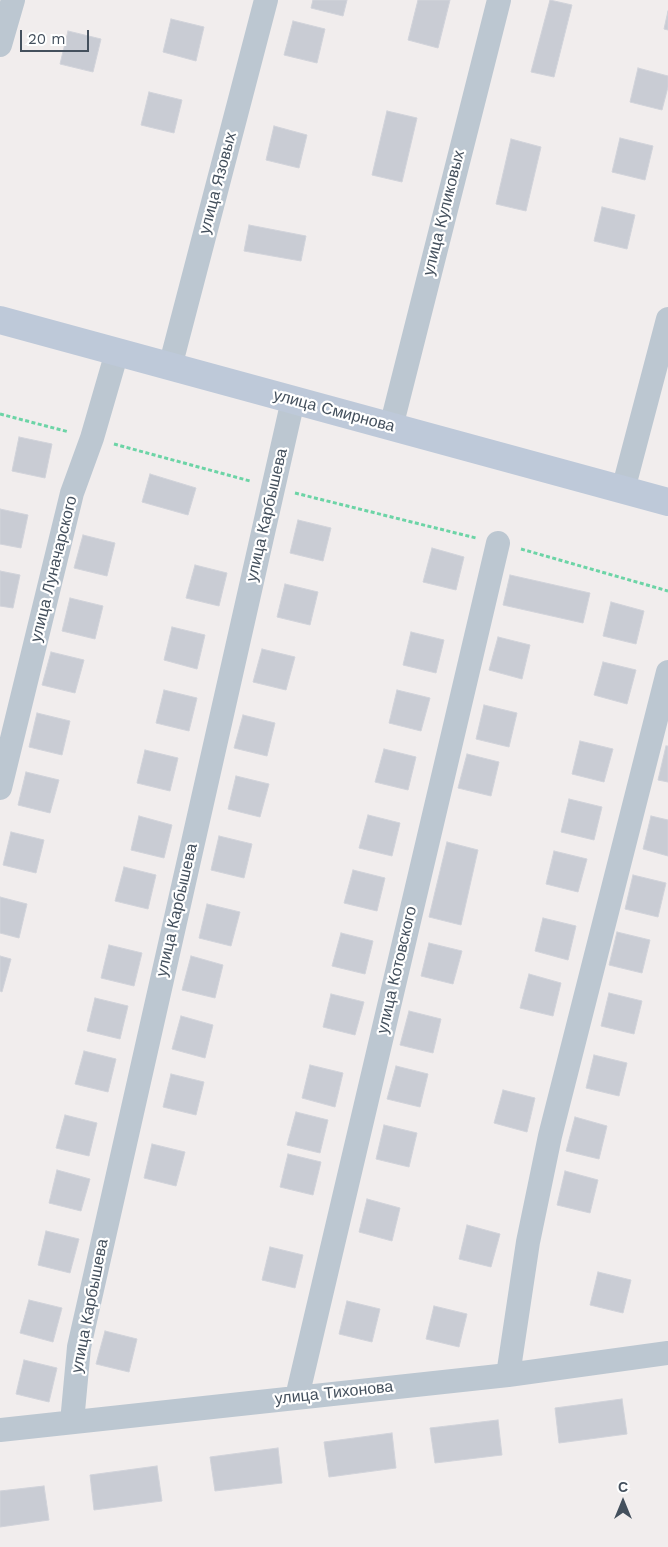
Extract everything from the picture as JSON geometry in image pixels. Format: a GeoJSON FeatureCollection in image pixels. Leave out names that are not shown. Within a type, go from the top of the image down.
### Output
{"type":"FeatureCollection","features":[{"type":"Feature","properties":{"kind":"main road","name":"улица Смирнова"},"geometry":{"type":"LineString","coordinates":[[0,320],[668,502]]}},
{"type":"Feature","properties":{"kind":"street"},"geometry":{"type":"LineString","coordinates":[[0,46],[13,0]]}},
{"type":"Feature","properties":{"kind":"street","name":"улица Язовых"},"geometry":{"type":"LineString","coordinates":[[170,366],[266,0]]}},
{"type":"Feature","properties":{"kind":"street","name":"улица Куликовых"},"geometry":{"type":"LineString","coordinates":[[391,427],[499,0]]}},
{"type":"Feature","properties":{"kind":"street"},"geometry":{"type":"LineString","coordinates":[[624,490],[668,319]]}},
{"type":"Feature","properties":{"kind":"street","name":"улица Луначарского"},"geometry":{"type":"LineString","coordinates":[[0,788],[72,493],[92,438],[117,352]]}},
{"type":"Feature","properties":{"kind":"street","name":"улица Карбышева"},"geometry":{"type":"LineString","coordinates":[[72,1422],[79,1347],[293,400]]}},
{"type":"Feature","properties":{"kind":"street","name":"улица Котовского"},"geometry":{"type":"LineString","coordinates":[[296,1398],[498,543]]}},
{"type":"Feature","properties":{"kind":"street"},"geometry":{"type":"LineString","coordinates":[[508,1374],[528,1242],[550,1136],[668,672]]}},
{"type":"Feature","properties":{"kind":"street","name":"улица Тихонова"},"geometry":{"type":"LineString","coordinates":[[0,1430],[508,1374],[668,1353]]}},
{"type":"Feature","properties":{"kind":"path"},"geometry":{"type":"LineString","coordinates":[[0,414],[273,487],[498,543],[668,591]]}},
{"type":"Feature","properties":{"kind":"building"},"geometry":{"type":"Polygon","coordinates":[[[313,0],[347,0],[343,16],[311,8],[313,0]]]}},
{"type":"Feature","properties":{"kind":"building"},"geometry":{"type":"Polygon","coordinates":[[[418,0],[450,0],[438,48],[408,40],[418,0]]]}},
{"type":"Feature","properties":{"kind":"building"},"geometry":{"type":"Polygon","coordinates":[[[550,0],[572,5],[554,77],[531,72],[550,0]]]}},
{"type":"Feature","properties":{"kind":"building"},"geometry":{"type":"Polygon","coordinates":[[[668,11],[668,30],[664,29],[668,11]]]}},
{"type":"Feature","properties":{"kind":"building"},"geometry":{"type":"Polygon","coordinates":[[[171,19],[204,27],[196,61],[163,52],[171,19]]]}},
{"type":"Feature","properties":{"kind":"building"},"geometry":{"type":"Polygon","coordinates":[[[293,21],[325,29],[317,63],[284,55],[293,21]]]}},
{"type":"Feature","properties":{"kind":"building"},"geometry":{"type":"Polygon","coordinates":[[[68,31],[101,39],[93,72],[60,64],[68,31]]]}},
{"type":"Feature","properties":{"kind":"building"},"geometry":{"type":"Polygon","coordinates":[[[638,68],[668,76],[668,87],[662,110],[630,102],[638,68]]]}},
{"type":"Feature","properties":{"kind":"building"},"geometry":{"type":"Polygon","coordinates":[[[149,92],[182,100],[174,133],[141,125],[149,92]]]}},
{"type":"Feature","properties":{"kind":"building"},"geometry":{"type":"Polygon","coordinates":[[[387,111],[417,118],[402,182],[372,175],[387,111]]]}},
{"type":"Feature","properties":{"kind":"building"},"geometry":{"type":"Polygon","coordinates":[[[274,126],[307,135],[299,168],[266,160],[274,126]]]}},
{"type":"Feature","properties":{"kind":"building"},"geometry":{"type":"Polygon","coordinates":[[[620,138],[653,146],[645,180],[612,172],[620,138]]]}},
{"type":"Feature","properties":{"kind":"building"},"geometry":{"type":"Polygon","coordinates":[[[511,139],[541,147],[526,211],[496,204],[511,139]]]}},
{"type":"Feature","properties":{"kind":"building"},"geometry":{"type":"Polygon","coordinates":[[[602,207],[635,215],[627,249],[594,241],[602,207]]]}},
{"type":"Feature","properties":{"kind":"building"},"geometry":{"type":"Polygon","coordinates":[[[249,225],[306,236],[301,261],[244,251],[249,225]]]}},
{"type":"Feature","properties":{"kind":"building"},"geometry":{"type":"Polygon","coordinates":[[[19,437],[52,444],[45,478],[12,471],[19,437]]]}},
{"type":"Feature","properties":{"kind":"building"},"geometry":{"type":"Polygon","coordinates":[[[150,474],[196,488],[188,515],[142,502],[150,474]]]}},
{"type":"Feature","properties":{"kind":"building"},"geometry":{"type":"Polygon","coordinates":[[[0,509],[28,515],[21,548],[0,544],[0,509]]]}},
{"type":"Feature","properties":{"kind":"building"},"geometry":{"type":"Polygon","coordinates":[[[298,520],[331,528],[323,561],[290,553],[298,520]]]}},
{"type":"Feature","properties":{"kind":"building"},"geometry":{"type":"Polygon","coordinates":[[[83,535],[115,543],[107,576],[74,568],[83,535]]]}},
{"type":"Feature","properties":{"kind":"building"},"geometry":{"type":"Polygon","coordinates":[[[432,548],[464,557],[456,590],[423,582],[432,548]]]}},
{"type":"Feature","properties":{"kind":"building"},"geometry":{"type":"Polygon","coordinates":[[[195,565],[227,573],[219,606],[186,598],[195,565]]]}},
{"type":"Feature","properties":{"kind":"building"},"geometry":{"type":"Polygon","coordinates":[[[0,571],[20,575],[13,608],[0,606],[0,571]]]}},
{"type":"Feature","properties":{"kind":"building"},"geometry":{"type":"Polygon","coordinates":[[[510,575],[590,593],[583,623],[503,605],[510,575]]]}},
{"type":"Feature","properties":{"kind":"building"},"geometry":{"type":"Polygon","coordinates":[[[285,584],[318,592],[310,625],[277,617],[285,584]]]}},
{"type":"Feature","properties":{"kind":"building"},"geometry":{"type":"Polygon","coordinates":[[[70,598],[103,606],[95,639],[62,631],[70,598]]]}},
{"type":"Feature","properties":{"kind":"building"},"geometry":{"type":"Polygon","coordinates":[[[611,602],[644,611],[636,644],[603,636],[611,602]]]}},
{"type":"Feature","properties":{"kind":"building"},"geometry":{"type":"Polygon","coordinates":[[[172,627],[205,635],[197,669],[164,660],[172,627]]]}},
{"type":"Feature","properties":{"kind":"building"},"geometry":{"type":"Polygon","coordinates":[[[411,632],[444,640],[436,673],[403,665],[411,632]]]}},
{"type":"Feature","properties":{"kind":"building"},"geometry":{"type":"Polygon","coordinates":[[[498,637],[530,645],[522,679],[489,670],[498,637]]]}},
{"type":"Feature","properties":{"kind":"building"},"geometry":{"type":"Polygon","coordinates":[[[262,649],[295,657],[286,690],[253,682],[262,649]]]}},
{"type":"Feature","properties":{"kind":"building"},"geometry":{"type":"Polygon","coordinates":[[[51,652],[84,660],[75,693],[42,685],[51,652]]]}},
{"type":"Feature","properties":{"kind":"building"},"geometry":{"type":"Polygon","coordinates":[[[603,662],[636,670],[627,704],[594,695],[603,662]]]}},
{"type":"Feature","properties":{"kind":"building"},"geometry":{"type":"Polygon","coordinates":[[[164,690],[197,698],[189,731],[156,723],[164,690]]]}},
{"type":"Feature","properties":{"kind":"building"},"geometry":{"type":"Polygon","coordinates":[[[397,690],[430,698],[421,731],[389,723],[397,690]]]}},
{"type":"Feature","properties":{"kind":"building"},"geometry":{"type":"Polygon","coordinates":[[[484,705],[517,713],[509,747],[476,739],[484,705]]]}},
{"type":"Feature","properties":{"kind":"building"},"geometry":{"type":"Polygon","coordinates":[[[37,713],[70,721],[62,755],[29,747],[37,713]]]}},
{"type":"Feature","properties":{"kind":"building"},"geometry":{"type":"Polygon","coordinates":[[[243,715],[275,723],[267,756],[234,748],[243,715]]]}},
{"type":"Feature","properties":{"kind":"building"},"geometry":{"type":"Polygon","coordinates":[[[580,741],[613,749],[604,782],[572,774],[580,741]]]}},
{"type":"Feature","properties":{"kind":"building"},"geometry":{"type":"Polygon","coordinates":[[[666,746],[668,746],[668,782],[658,780],[666,746]]]}},
{"type":"Feature","properties":{"kind":"building"},"geometry":{"type":"Polygon","coordinates":[[[384,749],[416,757],[408,790],[375,782],[384,749]]]}},
{"type":"Feature","properties":{"kind":"building"},"geometry":{"type":"Polygon","coordinates":[[[145,750],[178,758],[170,791],[137,783],[145,750]]]}},
{"type":"Feature","properties":{"kind":"building"},"geometry":{"type":"Polygon","coordinates":[[[467,754],[499,762],[491,796],[458,788],[467,754]]]}},
{"type":"Feature","properties":{"kind":"building"},"geometry":{"type":"Polygon","coordinates":[[[26,772],[59,780],[50,813],[18,805],[26,772]]]}},
{"type":"Feature","properties":{"kind":"building"},"geometry":{"type":"Polygon","coordinates":[[[236,776],[269,784],[260,817],[228,809],[236,776]]]}},
{"type":"Feature","properties":{"kind":"building"},"geometry":{"type":"Polygon","coordinates":[[[569,799],[602,807],[594,840],[561,832],[569,799]]]}},
{"type":"Feature","properties":{"kind":"building"},"geometry":{"type":"Polygon","coordinates":[[[368,815],[400,823],[392,856],[359,848],[368,815]]]}},
{"type":"Feature","properties":{"kind":"building"},"geometry":{"type":"Polygon","coordinates":[[[139,816],[172,825],[164,858],[131,850],[139,816]]]}},
{"type":"Feature","properties":{"kind":"building"},"geometry":{"type":"Polygon","coordinates":[[[651,816],[668,820],[668,856],[643,849],[651,816]]]}},
{"type":"Feature","properties":{"kind":"building"},"geometry":{"type":"Polygon","coordinates":[[[11,832],[44,840],[36,873],[3,865],[11,832]]]}},
{"type":"Feature","properties":{"kind":"building"},"geometry":{"type":"Polygon","coordinates":[[[219,836],[252,844],[244,878],[211,870],[219,836]]]}},
{"type":"Feature","properties":{"kind":"building"},"geometry":{"type":"Polygon","coordinates":[[[447,842],[478,850],[461,925],[429,917],[447,842]]]}},
{"type":"Feature","properties":{"kind":"building"},"geometry":{"type":"Polygon","coordinates":[[[554,851],[587,859],[578,892],[546,884],[554,851]]]}},
{"type":"Feature","properties":{"kind":"building"},"geometry":{"type":"Polygon","coordinates":[[[124,867],[156,875],[148,909],[115,901],[124,867]]]}},
{"type":"Feature","properties":{"kind":"building"},"geometry":{"type":"Polygon","coordinates":[[[353,870],[385,878],[377,911],[344,903],[353,870]]]}},
{"type":"Feature","properties":{"kind":"building"},"geometry":{"type":"Polygon","coordinates":[[[633,875],[666,883],[658,917],[625,909],[633,875]]]}},
{"type":"Feature","properties":{"kind":"building"},"geometry":{"type":"Polygon","coordinates":[[[0,897],[27,904],[19,938],[0,933],[0,897]]]}},
{"type":"Feature","properties":{"kind":"building"},"geometry":{"type":"Polygon","coordinates":[[[207,904],[240,912],[231,946],[199,938],[207,904]]]}},
{"type":"Feature","properties":{"kind":"building"},"geometry":{"type":"Polygon","coordinates":[[[543,918],[576,926],[568,960],[535,951],[543,918]]]}},
{"type":"Feature","properties":{"kind":"building"},"geometry":{"type":"Polygon","coordinates":[[[617,932],[650,940],[642,973],[609,965],[617,932]]]}},
{"type":"Feature","properties":{"kind":"building"},"geometry":{"type":"Polygon","coordinates":[[[341,933],[373,941],[365,974],[332,966],[341,933]]]}},
{"type":"Feature","properties":{"kind":"building"},"geometry":{"type":"Polygon","coordinates":[[[429,943],[462,951],[453,984],[421,976],[429,943]]]}},
{"type":"Feature","properties":{"kind":"building"},"geometry":{"type":"Polygon","coordinates":[[[109,945],[142,953],[134,986],[101,978],[109,945]]]}},
{"type":"Feature","properties":{"kind":"building"},"geometry":{"type":"Polygon","coordinates":[[[0,956],[11,959],[2,992],[0,991],[0,956]]]}},
{"type":"Feature","properties":{"kind":"building"},"geometry":{"type":"Polygon","coordinates":[[[191,956],[223,965],[215,998],[182,990],[191,956]]]}},
{"type":"Feature","properties":{"kind":"building"},"geometry":{"type":"Polygon","coordinates":[[[529,974],[561,983],[553,1016],[520,1008],[529,974]]]}},
{"type":"Feature","properties":{"kind":"building"},"geometry":{"type":"Polygon","coordinates":[[[609,993],[642,1001],[634,1034],[601,1026],[609,993]]]}},
{"type":"Feature","properties":{"kind":"building"},"geometry":{"type":"Polygon","coordinates":[[[331,994],[364,1002],[355,1035],[323,1027],[331,994]]]}},
{"type":"Feature","properties":{"kind":"building"},"geometry":{"type":"Polygon","coordinates":[[[95,998],[128,1006],[120,1039],[87,1031],[95,998]]]}},
{"type":"Feature","properties":{"kind":"building"},"geometry":{"type":"Polygon","coordinates":[[[409,1011],[441,1019],[433,1053],[400,1045],[409,1011]]]}},
{"type":"Feature","properties":{"kind":"building"},"geometry":{"type":"Polygon","coordinates":[[[181,1016],[213,1025],[205,1058],[172,1049],[181,1016]]]}},
{"type":"Feature","properties":{"kind":"building"},"geometry":{"type":"Polygon","coordinates":[[[84,1051],[116,1059],[108,1092],[75,1084],[84,1051]]]}},
{"type":"Feature","properties":{"kind":"building"},"geometry":{"type":"Polygon","coordinates":[[[594,1055],[627,1063],[619,1096],[586,1088],[594,1055]]]}},
{"type":"Feature","properties":{"kind":"building"},"geometry":{"type":"Polygon","coordinates":[[[310,1065],[343,1073],[335,1107],[302,1098],[310,1065]]]}},
{"type":"Feature","properties":{"kind":"building"},"geometry":{"type":"Polygon","coordinates":[[[396,1066],[428,1074],[420,1107],[387,1099],[396,1066]]]}},
{"type":"Feature","properties":{"kind":"building"},"geometry":{"type":"Polygon","coordinates":[[[171,1074],[204,1082],[196,1115],[163,1107],[171,1074]]]}},
{"type":"Feature","properties":{"kind":"building"},"geometry":{"type":"Polygon","coordinates":[[[503,1090],[535,1098],[527,1132],[494,1123],[503,1090]]]}},
{"type":"Feature","properties":{"kind":"building"},"geometry":{"type":"Polygon","coordinates":[[[296,1112],[328,1120],[320,1153],[287,1145],[296,1112]]]}},
{"type":"Feature","properties":{"kind":"building"},"geometry":{"type":"Polygon","coordinates":[[[65,1115],[97,1123],[89,1156],[56,1148],[65,1115]]]}},
{"type":"Feature","properties":{"kind":"building"},"geometry":{"type":"Polygon","coordinates":[[[575,1117],[607,1126],[599,1159],[566,1151],[575,1117]]]}},
{"type":"Feature","properties":{"kind":"building"},"geometry":{"type":"Polygon","coordinates":[[[384,1125],[417,1133],[409,1167],[376,1159],[384,1125]]]}},
{"type":"Feature","properties":{"kind":"building"},"geometry":{"type":"Polygon","coordinates":[[[152,1144],[185,1152],[176,1186],[144,1178],[152,1144]]]}},
{"type":"Feature","properties":{"kind":"building"},"geometry":{"type":"Polygon","coordinates":[[[288,1154],[321,1162],[313,1195],[280,1187],[288,1154]]]}},
{"type":"Feature","properties":{"kind":"building"},"geometry":{"type":"Polygon","coordinates":[[[57,1170],[90,1179],[81,1211],[49,1203],[57,1170]]]}},
{"type":"Feature","properties":{"kind":"building"},"geometry":{"type":"Polygon","coordinates":[[[565,1171],[598,1180],[590,1213],[557,1205],[565,1171]]]}},
{"type":"Feature","properties":{"kind":"building"},"geometry":{"type":"Polygon","coordinates":[[[367,1199],[400,1208],[392,1241],[359,1232],[367,1199]]]}},
{"type":"Feature","properties":{"kind":"building"},"geometry":{"type":"Polygon","coordinates":[[[467,1225],[500,1234],[491,1267],[459,1259],[467,1225]]]}},
{"type":"Feature","properties":{"kind":"building"},"geometry":{"type":"Polygon","coordinates":[[[46,1231],[79,1239],[70,1273],[38,1265],[46,1231]]]}},
{"type":"Feature","properties":{"kind":"building"},"geometry":{"type":"Polygon","coordinates":[[[270,1247],[303,1255],[295,1288],[262,1280],[270,1247]]]}},
{"type":"Feature","properties":{"kind":"building"},"geometry":{"type":"Polygon","coordinates":[[[598,1272],[631,1280],[623,1313],[590,1305],[598,1272]]]}},
{"type":"Feature","properties":{"kind":"building"},"geometry":{"type":"Polygon","coordinates":[[[29,1300],[62,1308],[53,1342],[20,1333],[29,1300]]]}},
{"type":"Feature","properties":{"kind":"building"},"geometry":{"type":"Polygon","coordinates":[[[347,1301],[380,1309],[372,1342],[339,1334],[347,1301]]]}},
{"type":"Feature","properties":{"kind":"building"},"geometry":{"type":"Polygon","coordinates":[[[434,1306],[467,1314],[459,1347],[426,1339],[434,1306]]]}},
{"type":"Feature","properties":{"kind":"building"},"geometry":{"type":"Polygon","coordinates":[[[105,1331],[137,1339],[129,1372],[96,1364],[105,1331]]]}},
{"type":"Feature","properties":{"kind":"building"},"geometry":{"type":"Polygon","coordinates":[[[24,1360],[57,1368],[49,1402],[16,1394],[24,1360]]]}},
{"type":"Feature","properties":{"kind":"building"},"geometry":{"type":"Polygon","coordinates":[[[622,1399],[627,1434],[559,1443],[555,1408],[622,1399]]]}},
{"type":"Feature","properties":{"kind":"building"},"geometry":{"type":"Polygon","coordinates":[[[498,1420],[502,1455],[435,1463],[430,1428],[498,1420]]]}},
{"type":"Feature","properties":{"kind":"building"},"geometry":{"type":"Polygon","coordinates":[[[392,1433],[396,1468],[329,1477],[324,1442],[392,1433]]]}},
{"type":"Feature","properties":{"kind":"building"},"geometry":{"type":"Polygon","coordinates":[[[278,1448],[282,1483],[215,1491],[210,1457],[278,1448]]]}},
{"type":"Feature","properties":{"kind":"building"},"geometry":{"type":"Polygon","coordinates":[[[157,1466],[162,1501],[94,1510],[90,1475],[157,1466]]]}},
{"type":"Feature","properties":{"kind":"building"},"geometry":{"type":"Polygon","coordinates":[[[44,1486],[49,1520],[0,1527],[0,1491],[44,1486]]]}}]}
